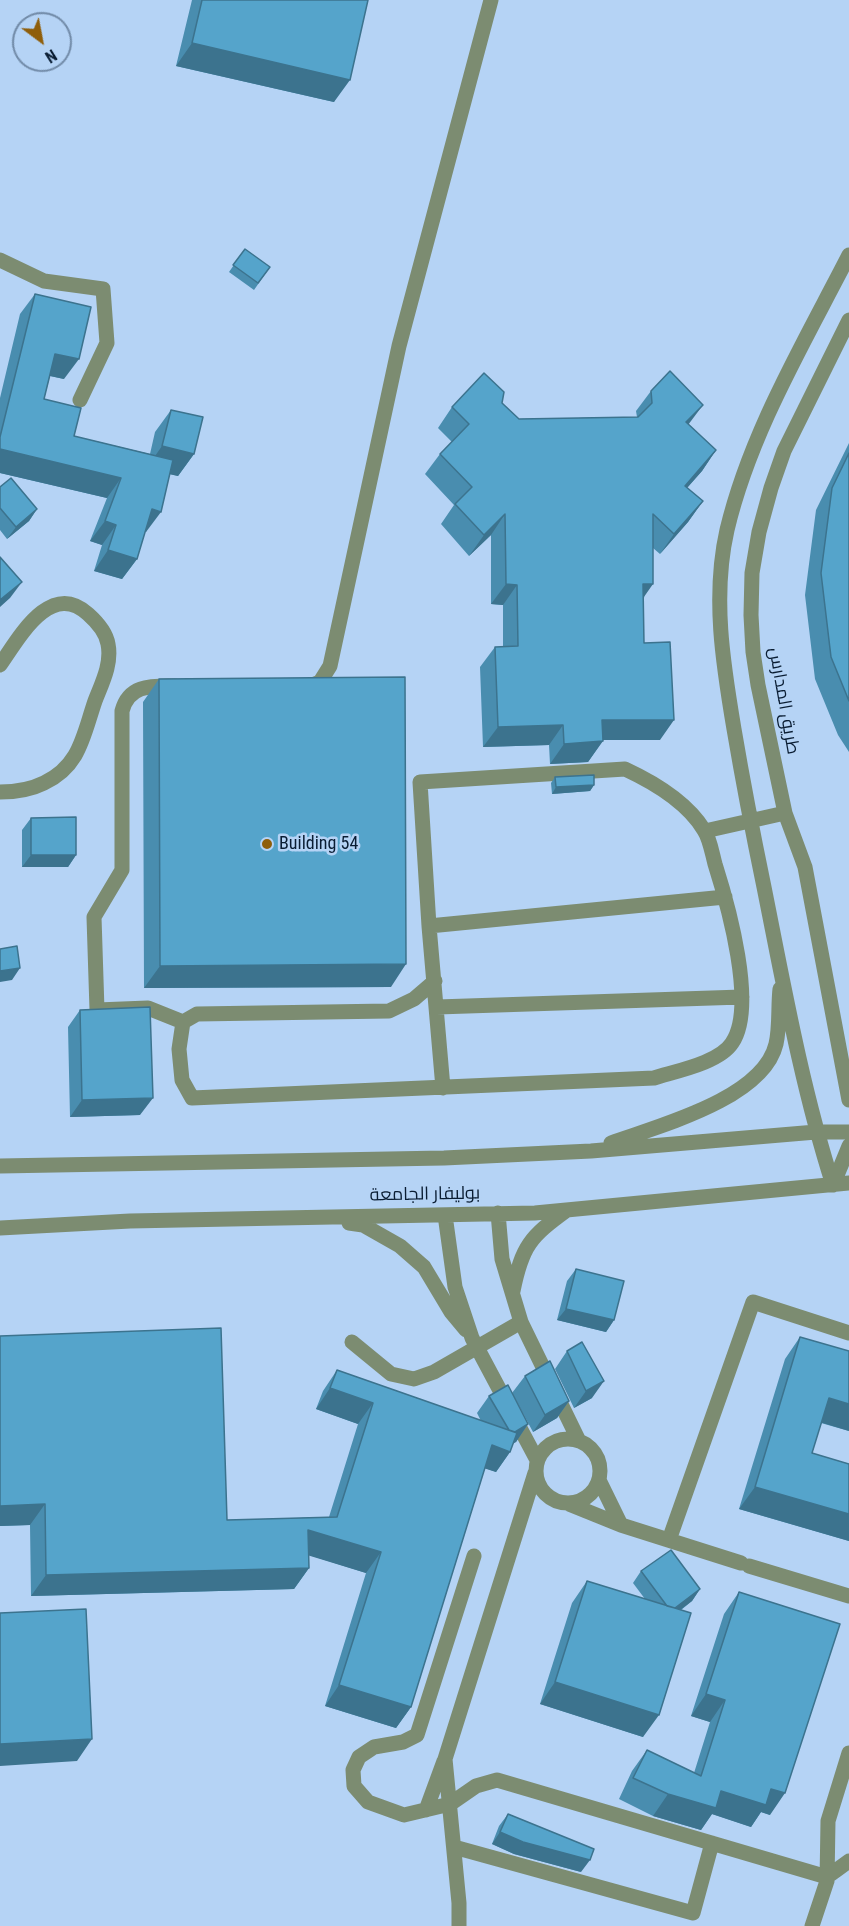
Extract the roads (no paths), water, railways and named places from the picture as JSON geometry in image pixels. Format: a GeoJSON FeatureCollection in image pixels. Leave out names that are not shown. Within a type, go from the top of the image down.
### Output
{"type":"FeatureCollection","features":[{"type":"Feature","properties":{"kind":"street"},"geometry":{"type":"LineString","coordinates":[[289,688],[312,686],[320,682],[330,666],[399,346],[490,0]]}},
{"type":"Feature","properties":{"kind":"street"},"geometry":{"type":"LineString","coordinates":[[833,1185],[816,1132],[750,821],[724,668],[720,627],[727,532],[739,489],[785,381],[849,255]]}},
{"type":"Feature","properties":{"kind":"street"},"geometry":{"type":"LineString","coordinates":[[0,260],[44,281],[103,289],[107,343],[80,400]]}},
{"type":"Feature","properties":{"kind":"street","name":"طريق المدارس"},"geometry":{"type":"LineString","coordinates":[[849,320],[784,451],[759,532],[752,573],[753,652],[785,813],[805,867],[849,1100]]}},
{"type":"Feature","properties":{"kind":"street"},"geometry":{"type":"LineString","coordinates":[[0,665],[35,617],[49,607],[63,604],[83,609],[102,630],[108,643],[107,669],[78,751],[68,768],[37,786],[13,792],[0,792]]}},
{"type":"Feature","properties":{"kind":"street"},"geometry":{"type":"LineString","coordinates":[[183,1022],[148,1008],[97,1010],[94,917],[122,870],[122,711],[124,704],[130,695],[147,686],[194,686]]}},
{"type":"Feature","properties":{"kind":"street"},"geometry":{"type":"LineString","coordinates":[[183,1022],[179,1049],[182,1080],[192,1098],[443,1088],[654,1078],[717,1057],[732,1045],[740,1029],[742,997],[739,967],[725,897],[705,831],[690,811],[645,778],[625,769],[420,782],[429,926],[443,1088]]}},
{"type":"Feature","properties":{"kind":"street"},"geometry":{"type":"LineString","coordinates":[[705,831],[785,813]]}},
{"type":"Feature","properties":{"kind":"street"},"geometry":{"type":"LineString","coordinates":[[429,926],[725,897]]}},
{"type":"Feature","properties":{"kind":"street"},"geometry":{"type":"LineString","coordinates":[[591,1150],[711,1107],[759,1076],[776,1045],[781,971]]}},
{"type":"Feature","properties":{"kind":"street"},"geometry":{"type":"LineString","coordinates":[[183,1022],[197,1014],[389,1011],[414,999],[435,981]]}},
{"type":"Feature","properties":{"kind":"street"},"geometry":{"type":"LineString","coordinates":[[437,1007],[742,997]]}},
{"type":"Feature","properties":{"kind":"street","name":"بوليفار الجامعة"},"geometry":{"type":"LineString","coordinates":[[0,1166],[444,1158],[591,1150],[816,1132],[849,1132]]}},
{"type":"Feature","properties":{"kind":"street"},"geometry":{"type":"LineString","coordinates":[[833,1185],[849,1146]]}},
{"type":"Feature","properties":{"kind":"street","name":"بوليفار الجامعة"},"geometry":{"type":"LineString","coordinates":[[0,1228],[130,1221],[445,1215],[567,1210],[849,1183]]}},
{"type":"Feature","properties":{"kind":"street"},"geometry":{"type":"LineString","coordinates":[[512,1294],[519,1263],[528,1245],[539,1230],[567,1210]]}},
{"type":"Feature","properties":{"kind":"street"},"geometry":{"type":"LineString","coordinates":[[498,1213],[502,1259],[521,1322],[579,1441]]}},
{"type":"Feature","properties":{"kind":"street"},"geometry":{"type":"LineString","coordinates":[[445,1215],[454,1287],[474,1342],[536,1466],[538,1485],[546,1495],[557,1502],[569,1504],[621,1525],[849,1596]]}},
{"type":"Feature","properties":{"kind":"street"},"geometry":{"type":"LineString","coordinates":[[310,1217],[363,1225],[400,1246],[424,1267],[451,1312],[474,1342]]}},
{"type":"Feature","properties":{"kind":"street"},"geometry":{"type":"LineString","coordinates":[[669,1540],[753,1302],[849,1333]]}},
{"type":"Feature","properties":{"kind":"street"},"geometry":{"type":"LineString","coordinates":[[352,1342],[391,1374],[414,1380],[434,1372],[474,1342],[521,1322]]}},
{"type":"Feature","properties":{"kind":"street"},"geometry":{"type":"LineString","coordinates":[[426,1810],[446,1759],[536,1466],[544,1449],[554,1442],[567,1439],[579,1441],[590,1447],[597,1457],[600,1470],[599,1480],[592,1493],[582,1501],[569,1504]]}},
{"type":"Feature","properties":{"kind":"street"},"geometry":{"type":"LineString","coordinates":[[599,1480],[621,1525]]}},
{"type":"Feature","properties":{"kind":"street"},"geometry":{"type":"LineString","coordinates":[[474,1556],[417,1735],[403,1742],[374,1747],[359,1757],[353,1770],[354,1786],[368,1803],[404,1815],[450,1804],[476,1786],[498,1780],[827,1877]]}},
{"type":"Feature","properties":{"kind":"street"},"geometry":{"type":"LineString","coordinates":[[812,1926],[827,1877],[828,1821],[849,1754]]}},
{"type":"Feature","properties":{"kind":"street"},"geometry":{"type":"LineString","coordinates":[[446,1759],[459,1926]]}},
{"type":"Feature","properties":{"kind":"street"},"geometry":{"type":"LineString","coordinates":[[454,1847],[693,1912],[712,1843]]}},
{"type":"Feature","properties":{"kind":"street"},"geometry":{"type":"LineString","coordinates":[[827,1877],[849,1861]]}},
{"type":"Feature","properties":{"kind":"place","name":"Building 54"},"geometry":{"type":"Point","coordinates":[267,844]}}]}
